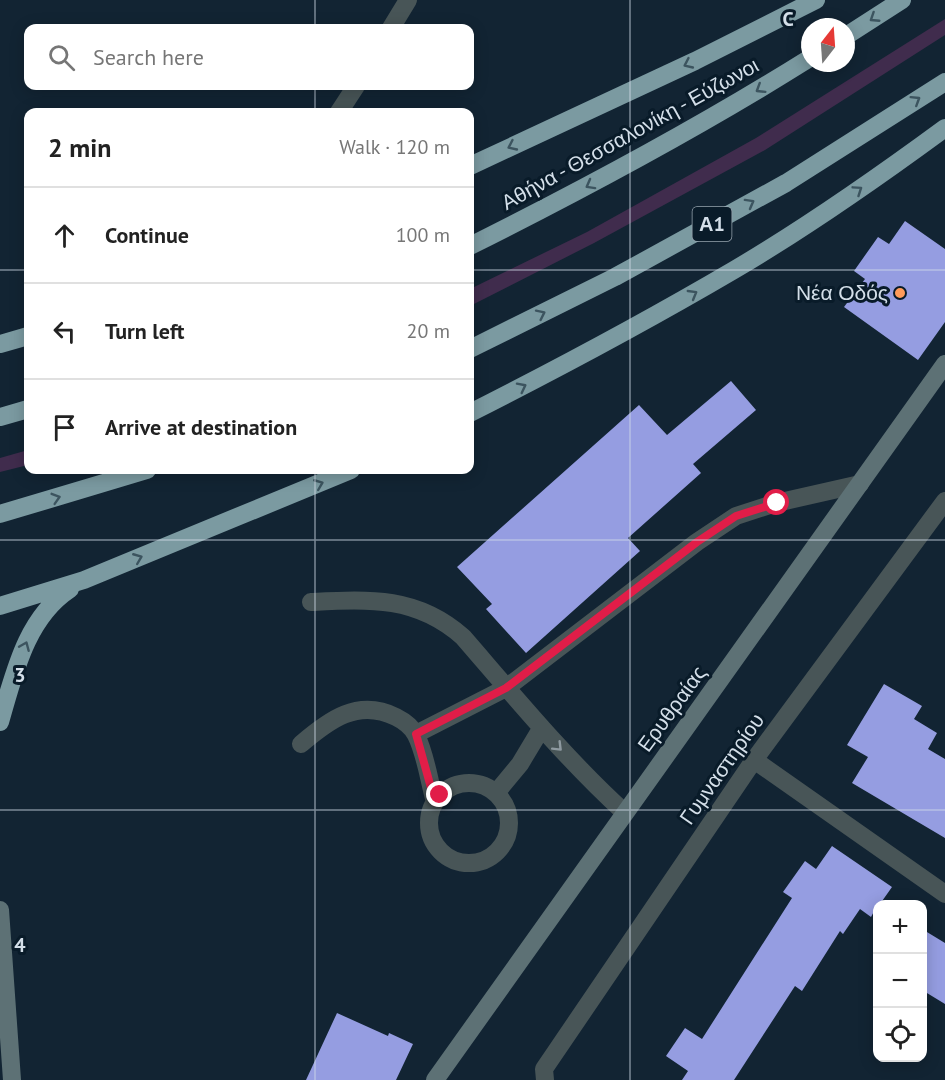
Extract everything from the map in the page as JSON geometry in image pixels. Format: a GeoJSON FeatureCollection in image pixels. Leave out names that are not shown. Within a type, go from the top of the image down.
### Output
{"type":"FeatureCollection","features":[{"type":"Feature","properties":{"kind":"highway"},"geometry":{"type":"LineString","coordinates":[[474,164],[685,66],[816,0]]}},
{"type":"Feature","properties":{"kind":"highway"},"geometry":{"type":"LineString","coordinates":[[855,30],[902,0]]}},
{"type":"Feature","properties":{"kind":"highway","name":"Αθήνα - Θεσσαλονίκη - Εύζωνοι"},"geometry":{"type":"LineString","coordinates":[[474,244],[608,175],[741,102],[801,64]]}},
{"type":"Feature","properties":{"kind":"highway","name":"Α1"},"geometry":{"type":"LineString","coordinates":[[474,347],[615,277],[786,183],[945,82]]}},
{"type":"Feature","properties":{"kind":"highway"},"geometry":{"type":"LineString","coordinates":[[474,411],[597,347],[735,270],[831,209],[945,128]]}},
{"type":"Feature","properties":{"kind":"highway"},"geometry":{"type":"LineString","coordinates":[[0,344],[24,337]]}},
{"type":"Feature","properties":{"kind":"highway"},"geometry":{"type":"LineString","coordinates":[[0,417],[24,410]]}},
{"type":"Feature","properties":{"kind":"highway"},"geometry":{"type":"LineString","coordinates":[[0,514],[134,474]]}},
{"type":"Feature","properties":{"kind":"highway"},"geometry":{"type":"LineString","coordinates":[[0,606],[84,580],[341,474]]}},
{"type":"Feature","properties":{"kind":"highway"},"geometry":{"type":"LineString","coordinates":[[0,722],[13,676],[33,629],[44,611],[58,597],[84,580]]}},
{"type":"Feature","properties":{"kind":"main road","name":"Ερυθραίας"},"geometry":{"type":"LineString","coordinates":[[435,1080],[945,364]]}},
{"type":"Feature","properties":{"kind":"main road"},"geometry":{"type":"LineString","coordinates":[[0,910],[12,1080]]}},
{"type":"Feature","properties":{"kind":"street"},"geometry":{"type":"LineString","coordinates":[[393,24],[408,0]]}},
{"type":"Feature","properties":{"kind":"street"},"geometry":{"type":"LineString","coordinates":[[342,108],[353,90]]}},
{"type":"Feature","properties":{"kind":"street"},"geometry":{"type":"LineString","coordinates":[[416,734],[506,688],[697,542],[736,516],[777,503],[860,484]]}},
{"type":"Feature","properties":{"kind":"street","name":"Γυμναστηρίου"},"geometry":{"type":"LineString","coordinates":[[544,1075],[754,760],[945,501]]}},
{"type":"Feature","properties":{"kind":"street"},"geometry":{"type":"LineString","coordinates":[[311,602],[354,600],[398,603],[438,618],[463,637],[541,729],[595,786],[624,812]]}},
{"type":"Feature","properties":{"kind":"street"},"geometry":{"type":"LineString","coordinates":[[301,744],[327,722],[358,711],[376,710],[390,714],[405,722],[416,734],[435,802]]}},
{"type":"Feature","properties":{"kind":"street"},"geometry":{"type":"LineString","coordinates":[[496,793],[520,764],[541,729]]}},
{"type":"Feature","properties":{"kind":"street"},"geometry":{"type":"LineString","coordinates":[[754,760],[945,894]]}},
{"type":"Feature","properties":{"kind":"street"},"geometry":{"type":"LineString","coordinates":[[462,783],[483,785],[496,793],[507,810],[509,827],[502,845],[490,856],[474,862],[450,858],[436,844],[429,825],[435,802],[446,790],[462,783]]}},
{"type":"Feature","properties":{"kind":"shaded area"},"geometry":{"type":"Polygon","coordinates":[[[945,19],[945,35],[765,150],[594,243],[474,304],[474,287],[587,232],[756,138],[945,19]]]}},
{"type":"Feature","properties":{"kind":"shaded area"},"geometry":{"type":"Polygon","coordinates":[[[24,451],[24,466],[0,472],[0,458],[24,451]]]}},
{"type":"Feature","properties":{"kind":"building","name":"Νέα Οδός"},"geometry":{"type":"Polygon","coordinates":[[[905,221],[945,249],[945,322],[918,360],[844,307],[865,279],[854,271],[878,237],[889,244],[905,221]]]}},
{"type":"Feature","properties":{"kind":"building"},"geometry":{"type":"Polygon","coordinates":[[[731,381],[756,410],[693,464],[701,473],[628,538],[640,551],[526,653],[486,609],[492,604],[457,567],[639,405],[667,435],[731,381]]]}},
{"type":"Feature","properties":{"kind":"building"},"geometry":{"type":"Polygon","coordinates":[[[884,684],[922,706],[914,719],[937,733],[928,749],[945,759],[945,838],[852,783],[868,757],[847,745],[884,684]]]}},
{"type":"Feature","properties":{"kind":"building"},"geometry":{"type":"Polygon","coordinates":[[[832,846],[892,887],[883,900],[873,900],[871,917],[860,909],[843,934],[840,931],[802,991],[795,986],[734,1080],[682,1080],[688,1071],[666,1056],[685,1028],[702,1039],[792,898],[783,892],[805,861],[816,869],[832,846]]]}},
{"type":"Feature","properties":{"kind":"building"},"geometry":{"type":"Polygon","coordinates":[[[927,932],[945,943],[945,1004],[927,993],[927,932]]]}},
{"type":"Feature","properties":{"kind":"building"},"geometry":{"type":"Polygon","coordinates":[[[337,1013],[388,1036],[389,1033],[413,1044],[396,1080],[306,1080],[337,1013]]]}},
{"type":"Feature","properties":{"kind":"place","name":"Νέα Οδός"},"geometry":{"type":"Point","coordinates":[900,293]}},
{"type":"Feature","properties":{"kind":"route"},"geometry":{"type":"LineString","coordinates":[[440,795],[435,802],[416,734],[506,688],[697,542],[736,516],[777,503]]}}]}
